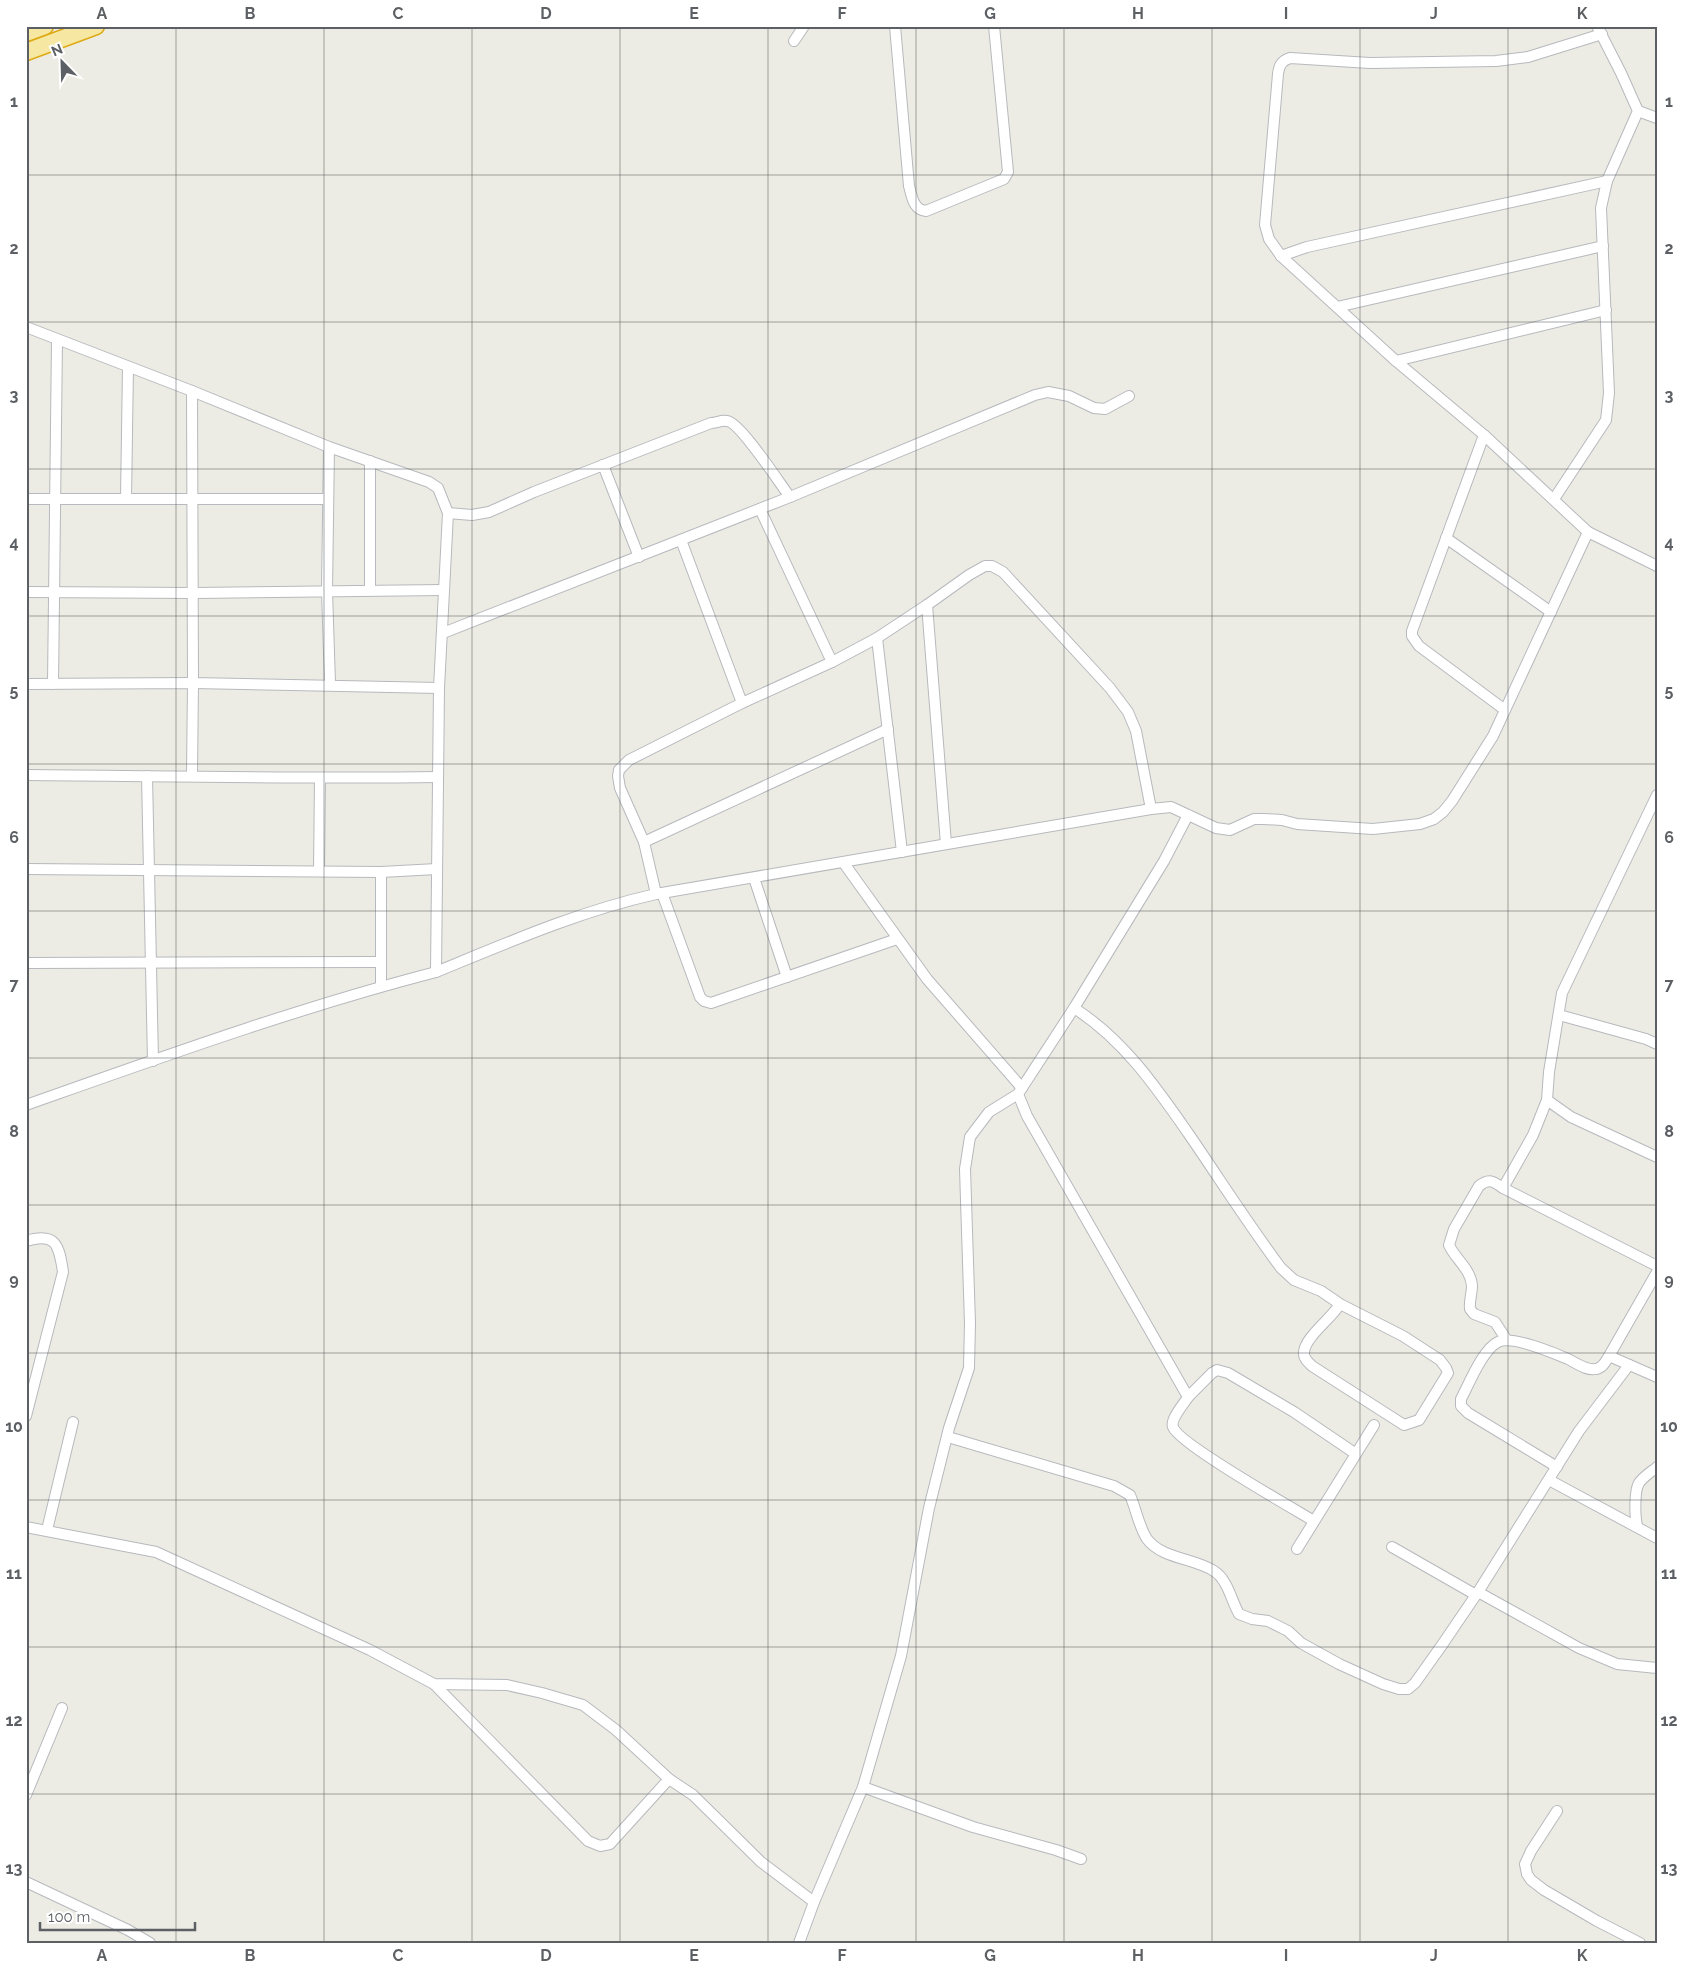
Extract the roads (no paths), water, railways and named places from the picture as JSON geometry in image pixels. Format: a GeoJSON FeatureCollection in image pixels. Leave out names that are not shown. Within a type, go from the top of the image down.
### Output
{"type":"FeatureCollection","features":[{"type":"Feature","properties":{"kind":"highway"},"geometry":{"type":"LineString","coordinates":[[26,33],[45,26]]}},
{"type":"Feature","properties":{"kind":"highway"},"geometry":{"type":"LineString","coordinates":[[26,52],[96,26]]}},
{"type":"Feature","properties":{"kind":"street"},"geometry":{"type":"LineString","coordinates":[[794,41],[804,26]]}},
{"type":"Feature","properties":{"kind":"street"},"geometry":{"type":"LineString","coordinates":[[895,26],[909,186],[916,207],[920,211],[926,211],[1004,178],[1008,172],[994,26]]}},
{"type":"Feature","properties":{"kind":"street"},"geometry":{"type":"LineString","coordinates":[[1657,118],[1638,111],[1599,30],[1528,57],[1496,61],[1370,63],[1290,58],[1284,60],[1278,74],[1264,225],[1269,240],[1280,256],[1396,361],[1484,435],[1588,532],[1657,566]]}},
{"type":"Feature","properties":{"kind":"street"},"geometry":{"type":"LineString","coordinates":[[1554,499],[1606,420],[1609,393],[1601,208],[1607,181],[1638,111]]}},
{"type":"Feature","properties":{"kind":"street"},"geometry":{"type":"LineString","coordinates":[[1280,256],[1307,247],[1607,181]]}},
{"type":"Feature","properties":{"kind":"street"},"geometry":{"type":"LineString","coordinates":[[1337,307],[1603,246]]}},
{"type":"Feature","properties":{"kind":"street"},"geometry":{"type":"LineString","coordinates":[[1396,361],[1606,310]]}},
{"type":"Feature","properties":{"kind":"street"},"geometry":{"type":"LineString","coordinates":[[26,328],[192,391],[329,447],[429,482],[438,488],[448,513],[439,688],[436,972]]}},
{"type":"Feature","properties":{"kind":"street"},"geometry":{"type":"LineString","coordinates":[[53,684],[57,340]]}},
{"type":"Feature","properties":{"kind":"street"},"geometry":{"type":"LineString","coordinates":[[126,498],[128,367]]}},
{"type":"Feature","properties":{"kind":"street"},"geometry":{"type":"LineString","coordinates":[[192,391],[194,593],[192,776]]}},
{"type":"Feature","properties":{"kind":"street"},"geometry":{"type":"LineString","coordinates":[[443,633],[790,498],[1035,394],[1048,392],[1069,396],[1094,408],[1105,409],[1129,396]]}},
{"type":"Feature","properties":{"kind":"street"},"geometry":{"type":"LineString","coordinates":[[448,513],[472,515],[489,512],[534,492],[711,423],[727,421],[732,423],[746,437],[790,498]]}},
{"type":"Feature","properties":{"kind":"street"},"geometry":{"type":"LineString","coordinates":[[1484,435],[1412,636],[1418,646],[1505,710]]}},
{"type":"Feature","properties":{"kind":"street"},"geometry":{"type":"LineString","coordinates":[[329,447],[327,590],[330,684]]}},
{"type":"Feature","properties":{"kind":"street"},"geometry":{"type":"LineString","coordinates":[[370,461],[370,590]]}},
{"type":"Feature","properties":{"kind":"street"},"geometry":{"type":"LineString","coordinates":[[603,465],[639,557]]}},
{"type":"Feature","properties":{"kind":"street"},"geometry":{"type":"LineString","coordinates":[[26,499],[328,499]]}},
{"type":"Feature","properties":{"kind":"street"},"geometry":{"type":"LineString","coordinates":[[760,509],[832,662]]}},
{"type":"Feature","properties":{"kind":"street"},"geometry":{"type":"LineString","coordinates":[[26,1105],[266,1021],[381,986],[436,972],[566,919],[659,893],[1171,807],[1223,830],[1230,830],[1254,819],[1282,820],[1297,824],[1337,828],[1374,829],[1420,824],[1434,819],[1444,812],[1452,801],[1494,736],[1588,532]]}},
{"type":"Feature","properties":{"kind":"street"},"geometry":{"type":"LineString","coordinates":[[1446,538],[1551,612]]}},
{"type":"Feature","properties":{"kind":"street"},"geometry":{"type":"LineString","coordinates":[[681,540],[742,703]]}},
{"type":"Feature","properties":{"kind":"street"},"geometry":{"type":"LineString","coordinates":[[897,939],[711,1004],[704,1001],[700,997],[659,893],[644,842],[620,788],[618,776],[620,770],[629,760],[742,703],[832,662],[877,638],[969,575],[985,566],[992,566],[1003,572],[1110,688],[1128,712],[1136,732],[1151,809]]}},
{"type":"Feature","properties":{"kind":"street"},"geometry":{"type":"LineString","coordinates":[[26,592],[194,593],[444,590]]}},
{"type":"Feature","properties":{"kind":"street"},"geometry":{"type":"LineString","coordinates":[[927,605],[946,844]]}},
{"type":"Feature","properties":{"kind":"street"},"geometry":{"type":"LineString","coordinates":[[877,638],[902,852]]}},
{"type":"Feature","properties":{"kind":"street"},"geometry":{"type":"LineString","coordinates":[[26,684],[330,684],[439,688]]}},
{"type":"Feature","properties":{"kind":"street"},"geometry":{"type":"LineString","coordinates":[[644,842],[888,729]]}},
{"type":"Feature","properties":{"kind":"street"},"geometry":{"type":"LineString","coordinates":[[26,775],[320,779],[438,777]]}},
{"type":"Feature","properties":{"kind":"street"},"geometry":{"type":"LineString","coordinates":[[147,776],[153,1060]]}},
{"type":"Feature","properties":{"kind":"street"},"geometry":{"type":"LineString","coordinates":[[320,779],[320,871]]}},
{"type":"Feature","properties":{"kind":"street"},"geometry":{"type":"LineString","coordinates":[[1503,1188],[1534,1136],[1547,1100],[1549,1072],[1562,993],[1657,795]]}},
{"type":"Feature","properties":{"kind":"street"},"geometry":{"type":"LineString","coordinates":[[799,1943],[814,1902],[863,1787],[901,1656],[929,1508],[969,1368],[970,1323],[965,1169],[970,1137],[989,1112],[1020,1091],[1074,1008],[1164,861],[1188,815]]}},
{"type":"Feature","properties":{"kind":"street"},"geometry":{"type":"LineString","coordinates":[[843,862],[927,980],[1020,1091],[1027,1116],[1188,1397]]}},
{"type":"Feature","properties":{"kind":"street"},"geometry":{"type":"LineString","coordinates":[[26,869],[381,872],[437,869]]}},
{"type":"Feature","properties":{"kind":"street"},"geometry":{"type":"LineString","coordinates":[[381,872],[381,986]]}},
{"type":"Feature","properties":{"kind":"street"},"geometry":{"type":"LineString","coordinates":[[754,878],[787,977]]}},
{"type":"Feature","properties":{"kind":"street"},"geometry":{"type":"LineString","coordinates":[[26,964],[380,962]]}},
{"type":"Feature","properties":{"kind":"street"},"geometry":{"type":"LineString","coordinates":[[1074,1008],[1092,1020],[1124,1048],[1159,1091],[1281,1268],[1294,1280],[1321,1291],[1340,1304],[1403,1336],[1440,1360],[1448,1373],[1419,1420],[1404,1425],[1312,1366],[1305,1359],[1304,1353],[1308,1341],[1335,1313],[1340,1304]]}},
{"type":"Feature","properties":{"kind":"street"},"geometry":{"type":"LineString","coordinates":[[1559,1015],[1646,1039],[1657,1044]]}},
{"type":"Feature","properties":{"kind":"street"},"geometry":{"type":"LineString","coordinates":[[1547,1100],[1571,1117],[1657,1157]]}},
{"type":"Feature","properties":{"kind":"street"},"geometry":{"type":"LineString","coordinates":[[1506,1339],[1495,1322],[1474,1314],[1470,1309],[1472,1285],[1466,1270],[1449,1245],[1454,1229],[1479,1186],[1485,1181],[1492,1180],[1503,1188],[1657,1266]]}},
{"type":"Feature","properties":{"kind":"street"},"geometry":{"type":"LineString","coordinates":[[26,1241],[47,1237],[53,1242],[60,1254],[63,1272],[26,1416]]}},
{"type":"Feature","properties":{"kind":"street"},"geometry":{"type":"LineString","coordinates":[[1557,1467],[1468,1413],[1461,1406],[1461,1399],[1484,1356],[1498,1342],[1506,1339],[1558,1355],[1586,1368],[1596,1370],[1602,1367],[1657,1272]]}},
{"type":"Feature","properties":{"kind":"street"},"geometry":{"type":"LineString","coordinates":[[1609,1356],[1657,1377]]}},
{"type":"Feature","properties":{"kind":"street"},"geometry":{"type":"LineString","coordinates":[[948,1437],[1114,1486],[1125,1492],[1130,1495],[1148,1539],[1162,1551],[1214,1571],[1226,1585],[1232,1603],[1239,1614],[1252,1619],[1268,1621],[1288,1631],[1301,1643],[1339,1664],[1399,1689],[1408,1689],[1477,1593],[1579,1432],[1629,1365]]}},
{"type":"Feature","properties":{"kind":"street"},"geometry":{"type":"LineString","coordinates":[[1314,1522],[1181,1437],[1173,1428],[1172,1422],[1188,1397],[1217,1370],[1228,1373],[1294,1412],[1356,1454]]}},
{"type":"Feature","properties":{"kind":"street"},"geometry":{"type":"LineString","coordinates":[[47,1530],[73,1422]]}},
{"type":"Feature","properties":{"kind":"street"},"geometry":{"type":"LineString","coordinates":[[1297,1549],[1374,1425]]}},
{"type":"Feature","properties":{"kind":"street"},"geometry":{"type":"LineString","coordinates":[[1637,1526],[1635,1519],[1636,1491],[1639,1484],[1657,1467]]}},
{"type":"Feature","properties":{"kind":"street"},"geometry":{"type":"LineString","coordinates":[[1549,1480],[1657,1538]]}},
{"type":"Feature","properties":{"kind":"street"},"geometry":{"type":"LineString","coordinates":[[26,1527],[156,1552],[370,1650],[434,1684],[588,1841],[600,1846],[610,1844],[669,1778]]}},
{"type":"Feature","properties":{"kind":"street"},"geometry":{"type":"LineString","coordinates":[[1392,1547],[1579,1648],[1617,1664],[1657,1668]]}},
{"type":"Feature","properties":{"kind":"street"},"geometry":{"type":"LineString","coordinates":[[434,1684],[507,1685],[583,1705],[623,1735],[669,1778],[693,1794],[761,1862],[814,1902]]}},
{"type":"Feature","properties":{"kind":"street"},"geometry":{"type":"LineString","coordinates":[[26,1795],[62,1708]]}},
{"type":"Feature","properties":{"kind":"street"},"geometry":{"type":"LineString","coordinates":[[863,1787],[973,1827],[1056,1850],[1081,1859]]}},
{"type":"Feature","properties":{"kind":"street"},"geometry":{"type":"LineString","coordinates":[[1557,1811],[1531,1851],[1525,1864],[1527,1874],[1531,1880],[1544,1890],[1597,1921],[1640,1943]]}},
{"type":"Feature","properties":{"kind":"street"},"geometry":{"type":"LineString","coordinates":[[26,1882],[119,1926],[150,1943]]}}]}
